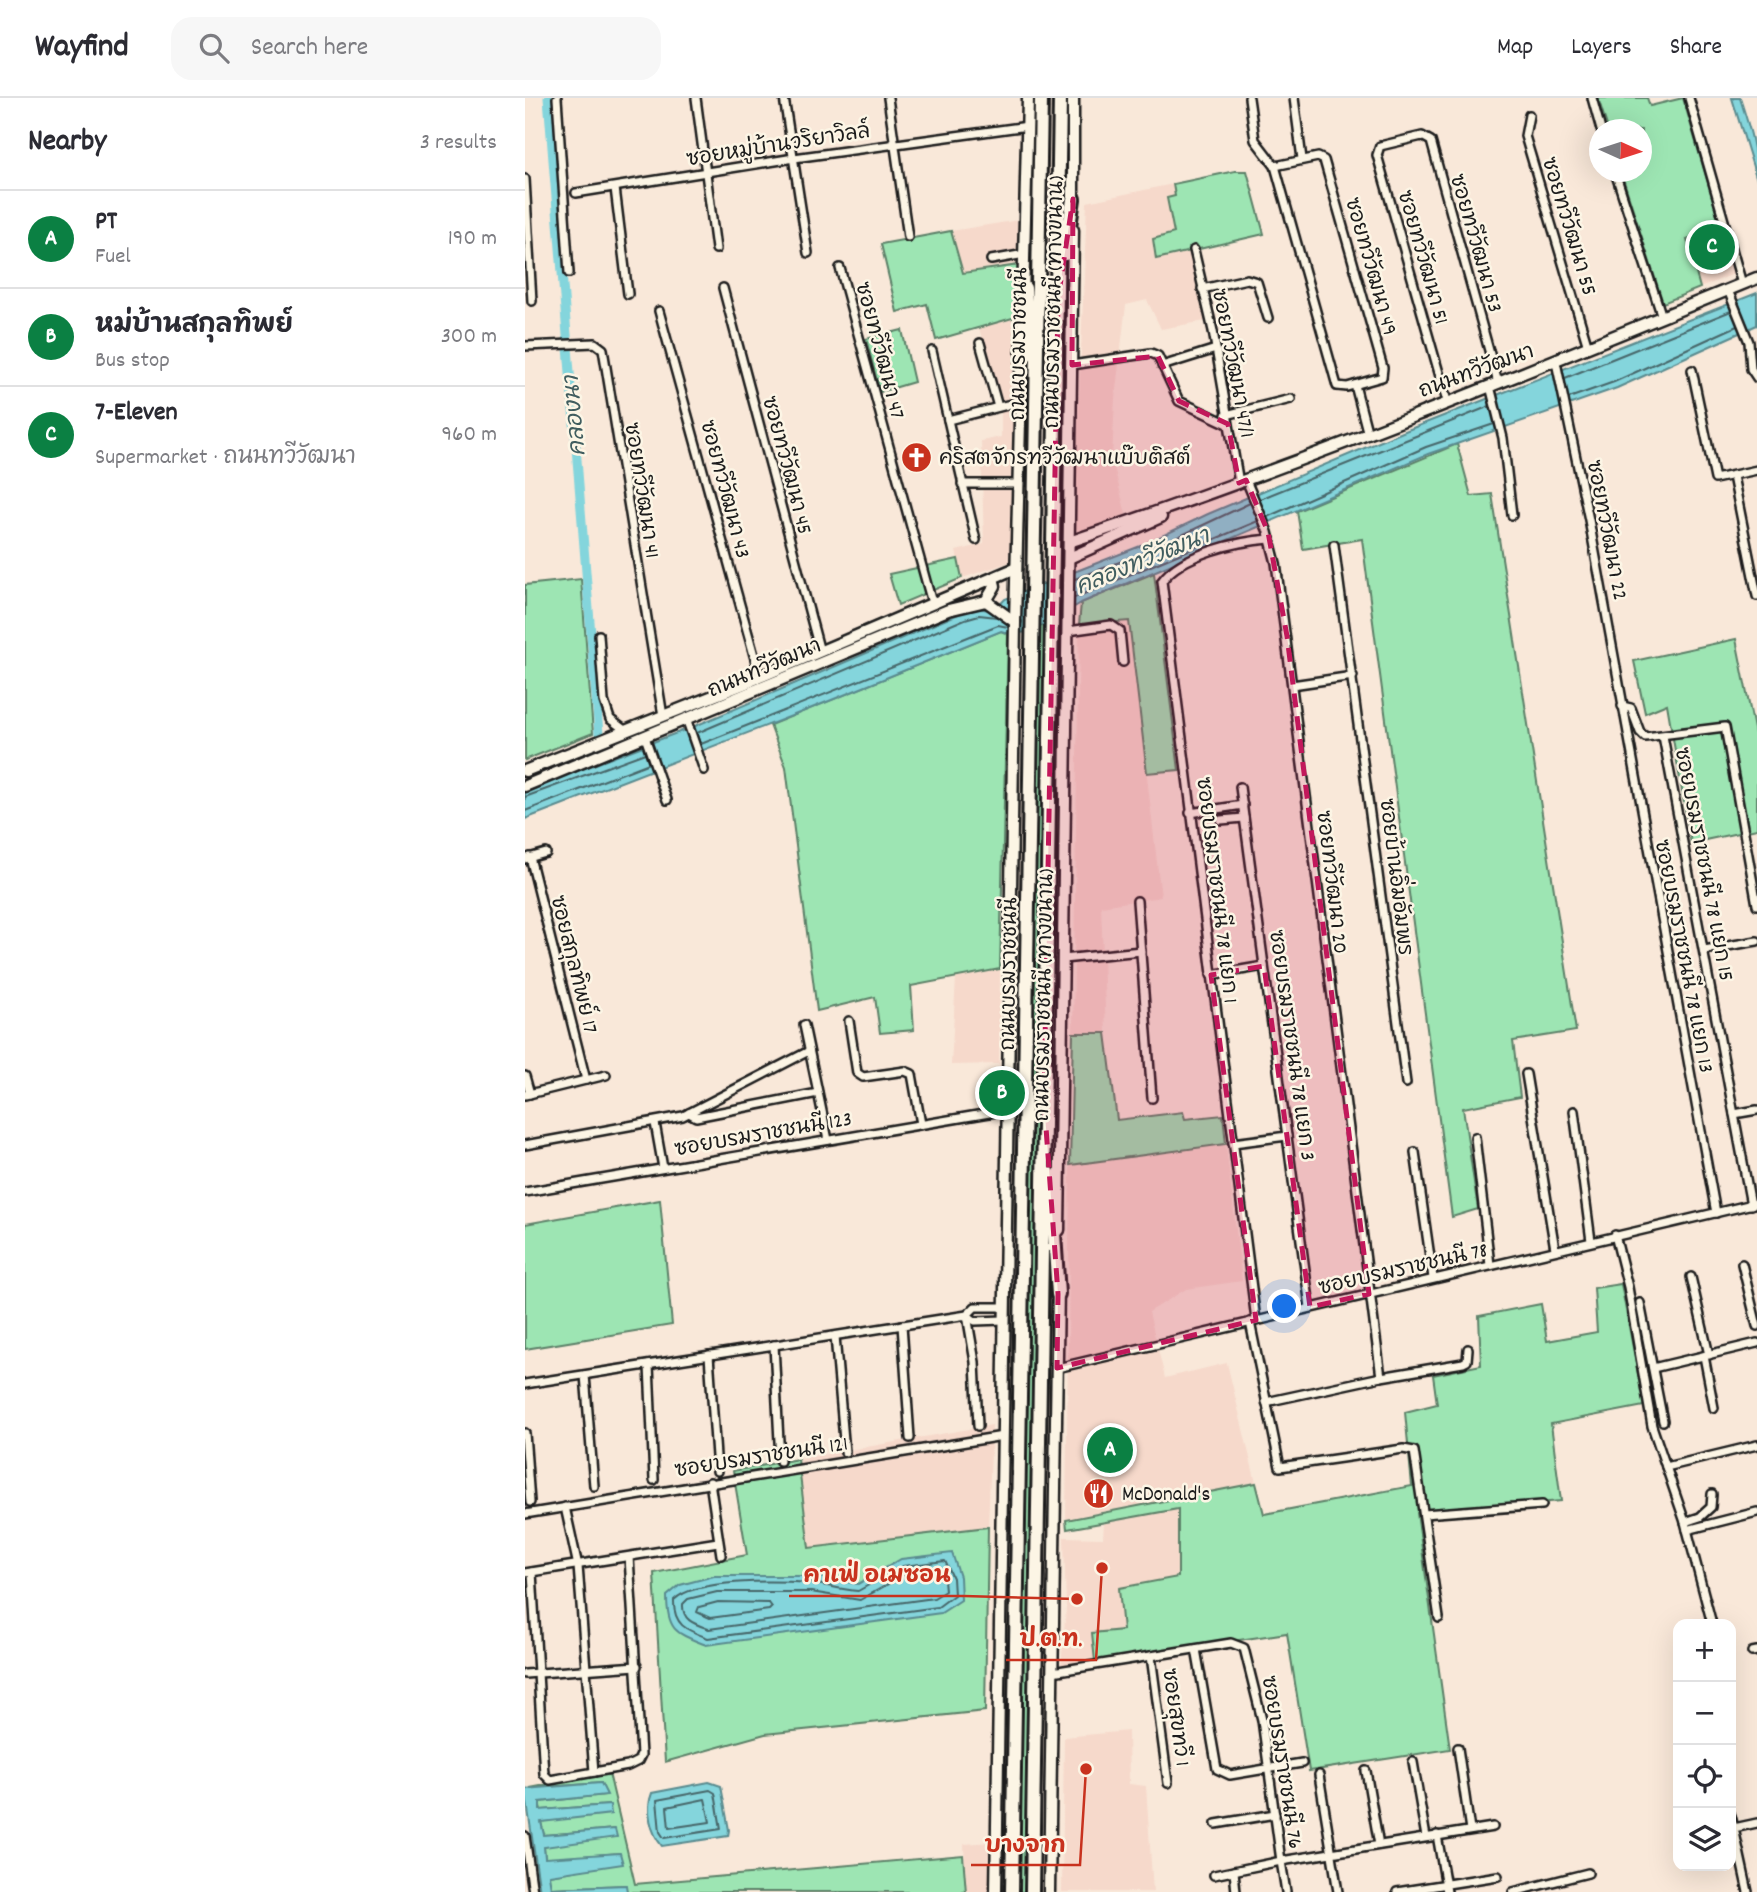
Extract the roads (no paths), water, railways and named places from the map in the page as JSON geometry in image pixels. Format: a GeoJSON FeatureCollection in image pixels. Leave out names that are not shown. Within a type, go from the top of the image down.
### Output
{"type":"FeatureCollection","features":[{"type":"Feature","properties":{"kind":"highway","name":"ถนนบรมราชชนนี"},"geometry":{"type":"LineString","coordinates":[[1012,1892],[1041,98]]}},
{"type":"Feature","properties":{"kind":"highway","name":"ถนนบรมราชชนนี"},"geometry":{"type":"LineString","coordinates":[[1032,1892],[1060,98]]}},
{"type":"Feature","properties":{"kind":"highway"},"geometry":{"type":"LineString","coordinates":[[1058,299],[1073,199]]}},
{"type":"Feature","properties":{"kind":"highway"},"geometry":{"type":"LineString","coordinates":[[1025,288],[1035,434]]}},
{"type":"Feature","properties":{"kind":"highway"},"geometry":{"type":"LineString","coordinates":[[1044,1100],[1058,1294]]}},
{"type":"Feature","properties":{"kind":"main road","name":"ถนนบรมราชชนนี"},"geometry":{"type":"LineString","coordinates":[[1025,288],[1028,98]]}},
{"type":"Feature","properties":{"kind":"main road","name":"ถนนบรมราชชนนี (ทางขนาน)"},"geometry":{"type":"LineString","coordinates":[[1049,1892],[1072,365],[1073,98]]}},
{"type":"Feature","properties":{"kind":"main road","name":"ถนนทวีวัฒนา"},"geometry":{"type":"LineString","coordinates":[[1069,542],[1207,495],[1367,431],[1556,362],[1757,278]]}},
{"type":"Feature","properties":{"kind":"main road","name":"ถนนบรมราชชนนี (ทางขนาน)"},"geometry":{"type":"LineString","coordinates":[[996,1892],[1014,641],[1019,402],[1025,288]]}},
{"type":"Feature","properties":{"kind":"main road","name":"ถนนทวีวัฒนา"},"geometry":{"type":"LineString","coordinates":[[1069,558],[1207,495]]}},
{"type":"Feature","properties":{"kind":"main road","name":"ถนนทวีวัฒนา"},"geometry":{"type":"LineString","coordinates":[[525,771],[760,677],[1016,568]]}},
{"type":"Feature","properties":{"kind":"main road"},"geometry":{"type":"LineString","coordinates":[[993,578],[995,586],[986,601],[1015,622]]}},
{"type":"Feature","properties":{"kind":"main road","name":"ถนนทวีวัฒนา"},"geometry":{"type":"LineString","coordinates":[[525,786],[688,724],[948,610],[986,601]]}},
{"type":"Feature","properties":{"kind":"street"},"geometry":{"type":"LineString","coordinates":[[557,98],[569,273]]}},
{"type":"Feature","properties":{"kind":"street"},"geometry":{"type":"LineString","coordinates":[[696,98],[708,172],[716,249]]}},
{"type":"Feature","properties":{"kind":"street"},"geometry":{"type":"LineString","coordinates":[[785,98],[808,253]]}},
{"type":"Feature","properties":{"kind":"street"},"geometry":{"type":"LineString","coordinates":[[888,98],[908,237]]}},
{"type":"Feature","properties":{"kind":"street"},"geometry":{"type":"LineString","coordinates":[[1249,98],[1255,140],[1275,166],[1333,376],[1337,386],[1355,385],[1367,431]]}},
{"type":"Feature","properties":{"kind":"street"},"geometry":{"type":"LineString","coordinates":[[1275,166],[1302,159],[1294,98]]}},
{"type":"Feature","properties":{"kind":"street"},"geometry":{"type":"LineString","coordinates":[[1689,98],[1742,284]]}},
{"type":"Feature","properties":{"kind":"street"},"geometry":{"type":"LineString","coordinates":[[1591,100],[1597,119]]}},
{"type":"Feature","properties":{"kind":"street","name":"ซอยทวีวัฒนา 55"},"geometry":{"type":"LineString","coordinates":[[1529,114],[1525,136],[1588,347]]}},
{"type":"Feature","properties":{"kind":"street","name":"ซอยหมู่บ้านวริยาวิลล์"},"geometry":{"type":"LineString","coordinates":[[576,193],[795,158],[1028,126]]}},
{"type":"Feature","properties":{"kind":"street","name":"ซอยทวีวัฒนา 53"},"geometry":{"type":"LineString","coordinates":[[1403,141],[1422,136],[1431,141],[1494,384]]}},
{"type":"Feature","properties":{"kind":"street","name":"ซอยทวีวัฒนา 51"},"geometry":{"type":"LineString","coordinates":[[1403,141],[1380,146],[1377,155],[1447,401]]}},
{"type":"Feature","properties":{"kind":"street","name":"ซอยทวีวัฒนา 49"},"geometry":{"type":"LineString","coordinates":[[1302,159],[1318,157],[1324,160],[1383,368],[1382,377],[1355,385]]}},
{"type":"Feature","properties":{"kind":"street"},"geometry":{"type":"LineString","coordinates":[[525,179],[532,301]]}},
{"type":"Feature","properties":{"kind":"street"},"geometry":{"type":"LineString","coordinates":[[1618,182],[1662,317]]}},
{"type":"Feature","properties":{"kind":"street"},"geometry":{"type":"LineString","coordinates":[[615,188],[628,294]]}},
{"type":"Feature","properties":{"kind":"street","name":"ซอยทวีวัฒนา 47/1"},"geometry":{"type":"LineString","coordinates":[[1194,250],[1216,349],[1227,419],[1243,481]]}},
{"type":"Feature","properties":{"kind":"street"},"geometry":{"type":"LineString","coordinates":[[991,260],[1025,254]]}},
{"type":"Feature","properties":{"kind":"street","name":"ซอยทวีวัฒนา 47"},"geometry":{"type":"LineString","coordinates":[[840,268],[932,603]]}},
{"type":"Feature","properties":{"kind":"street"},"geometry":{"type":"LineString","coordinates":[[1202,289],[1247,279],[1257,282],[1268,318]]}},
{"type":"Feature","properties":{"kind":"street","name":"ซอยทวีวัฒนา 45"},"geometry":{"type":"LineString","coordinates":[[723,288],[820,652]]}},
{"type":"Feature","properties":{"kind":"street"},"geometry":{"type":"LineString","coordinates":[[1728,290],[1747,338],[1751,369],[1757,378]]}},
{"type":"Feature","properties":{"kind":"street","name":"ซอยทวีวัฒนา 43"},"geometry":{"type":"LineString","coordinates":[[659,311],[760,677]]}},
{"type":"Feature","properties":{"kind":"street"},"geometry":{"type":"LineString","coordinates":[[1747,338],[1757,349]]}},
{"type":"Feature","properties":{"kind":"street","name":"ซอยทวีวัฒนา 41"},"geometry":{"type":"LineString","coordinates":[[525,346],[595,343],[603,349],[663,716]]}},
{"type":"Feature","properties":{"kind":"street"},"geometry":{"type":"LineString","coordinates":[[979,343],[998,407]]}},
{"type":"Feature","properties":{"kind":"street"},"geometry":{"type":"LineString","coordinates":[[1162,366],[1216,349]]}},
{"type":"Feature","properties":{"kind":"street"},"geometry":{"type":"LineString","coordinates":[[932,351],[977,540]]}},
{"type":"Feature","properties":{"kind":"street"},"geometry":{"type":"LineString","coordinates":[[1072,365],[1151,353],[1158,356],[1179,401],[1227,419],[1291,399]]}},
{"type":"Feature","properties":{"kind":"street","name":"ซอยทวีวัฒนา 22"},"geometry":{"type":"LineString","coordinates":[[1556,362],[1622,706]]}},
{"type":"Feature","properties":{"kind":"street"},"geometry":{"type":"LineString","coordinates":[[1692,370],[1714,479],[1757,470]]}},
{"type":"Feature","properties":{"kind":"street"},"geometry":{"type":"LineString","coordinates":[[1494,384],[1493,397],[1503,438],[1512,515]]}},
{"type":"Feature","properties":{"kind":"street"},"geometry":{"type":"LineString","coordinates":[[948,420],[1019,402]]}},
{"type":"Feature","properties":{"kind":"street"},"geometry":{"type":"LineString","coordinates":[[1733,476],[1757,596]]}},
{"type":"Feature","properties":{"kind":"street","name":"ซอยทวีวัฒนา 20"},"geometry":{"type":"LineString","coordinates":[[1243,481],[1253,496],[1269,535],[1278,575],[1381,1377]]}},
{"type":"Feature","properties":{"kind":"street"},"geometry":{"type":"LineString","coordinates":[[962,484],[1018,484]]}},
{"type":"Feature","properties":{"kind":"street","name":"ซอยบรมราชชนนี 78 แยก 1"},"geometry":{"type":"LineString","coordinates":[[1269,535],[1220,548],[1177,567],[1162,581],[1253,1321],[1278,1465],[1285,1469],[1403,1449],[1414,1451],[1424,1514]]}},
{"type":"Feature","properties":{"kind":"street","name":"ซอยบ้านอิ่มอัมพร"},"geometry":{"type":"LineString","coordinates":[[1334,545],[1406,1083]]}},
{"type":"Feature","properties":{"kind":"street"},"geometry":{"type":"LineString","coordinates":[[1068,631],[1111,625],[1120,631],[1123,662]]}},
{"type":"Feature","properties":{"kind":"street"},"geometry":{"type":"LineString","coordinates":[[599,635],[604,701],[610,719],[626,731]]}},
{"type":"Feature","properties":{"kind":"street"},"geometry":{"type":"LineString","coordinates":[[1292,685],[1353,676]]}},
{"type":"Feature","properties":{"kind":"street"},"geometry":{"type":"LineString","coordinates":[[1622,706],[1631,708],[1642,735],[1663,736],[1725,727],[1757,905]]}},
{"type":"Feature","properties":{"kind":"street","name":"ซอยบรมราชชนนี 78 แยก 13"},"geometry":{"type":"LineString","coordinates":[[1622,706],[1716,1213]]}},
{"type":"Feature","properties":{"kind":"street"},"geometry":{"type":"LineString","coordinates":[[688,724],[704,770]]}},
{"type":"Feature","properties":{"kind":"street","name":"ซอยบรมราชชนนี 78 แยก 15"},"geometry":{"type":"LineString","coordinates":[[1663,736],[1734,1114],[1754,1204]]}},
{"type":"Feature","properties":{"kind":"street"},"geometry":{"type":"LineString","coordinates":[[647,741],[667,800]]}},
{"type":"Feature","properties":{"kind":"street","name":"ซอยบรมราชชนนี 78 แยก 3"},"geometry":{"type":"LineString","coordinates":[[1240,787],[1310,1307]]}},
{"type":"Feature","properties":{"kind":"street"},"geometry":{"type":"LineString","coordinates":[[1190,814],[1243,805]]}},
{"type":"Feature","properties":{"kind":"street"},"geometry":{"type":"LineString","coordinates":[[1221,820],[1244,818]]}},
{"type":"Feature","properties":{"kind":"street"},"geometry":{"type":"LineString","coordinates":[[528,858],[545,853]]}},
{"type":"Feature","properties":{"kind":"street","name":"ซอยสกุลทิพย์ 17"},"geometry":{"type":"LineString","coordinates":[[528,858],[586,1080]]}},
{"type":"Feature","properties":{"kind":"street"},"geometry":{"type":"LineString","coordinates":[[1137,901],[1152,1098]]}},
{"type":"Feature","properties":{"kind":"street"},"geometry":{"type":"LineString","coordinates":[[1704,950],[1757,941]]}},
{"type":"Feature","properties":{"kind":"street"},"geometry":{"type":"LineString","coordinates":[[1063,959],[1141,951]]}},
{"type":"Feature","properties":{"kind":"street"},"geometry":{"type":"LineString","coordinates":[[1211,975],[1264,966]]}},
{"type":"Feature","properties":{"kind":"street"},"geometry":{"type":"LineString","coordinates":[[849,1021],[857,1073],[863,1077],[905,1071],[912,1074],[921,1124]]}},
{"type":"Feature","properties":{"kind":"street"},"geometry":{"type":"LineString","coordinates":[[804,1025],[828,1140]]}},
{"type":"Feature","properties":{"kind":"street"},"geometry":{"type":"LineString","coordinates":[[525,1144],[655,1124],[689,1113],[809,1051]]}},
{"type":"Feature","properties":{"kind":"street"},"geometry":{"type":"LineString","coordinates":[[525,1076],[527,1094],[605,1074]]}},
{"type":"Feature","properties":{"kind":"street"},"geometry":{"type":"LineString","coordinates":[[1527,1074],[1555,1250]]}},
{"type":"Feature","properties":{"kind":"street"},"geometry":{"type":"LineString","coordinates":[[689,1113],[696,1117],[818,1093]]}},
{"type":"Feature","properties":{"kind":"street","name":"ซอยบรมราชชนนี 123"},"geometry":{"type":"LineString","coordinates":[[525,1192],[1007,1110]]}},
{"type":"Feature","properties":{"kind":"street"},"geometry":{"type":"LineString","coordinates":[[1734,1114],[1757,1110]]}},
{"type":"Feature","properties":{"kind":"street"},"geometry":{"type":"LineString","coordinates":[[1574,1111],[1591,1241]]}},
{"type":"Feature","properties":{"kind":"street"},"geometry":{"type":"LineString","coordinates":[[655,1124],[663,1168]]}},
{"type":"Feature","properties":{"kind":"street"},"geometry":{"type":"LineString","coordinates":[[1233,1143],[1287,1136]]}},
{"type":"Feature","properties":{"kind":"street"},"geometry":{"type":"LineString","coordinates":[[1475,1137],[1490,1265]]}},
{"type":"Feature","properties":{"kind":"street"},"geometry":{"type":"LineString","coordinates":[[1415,1152],[1433,1278]]}},
{"type":"Feature","properties":{"kind":"street","name":"ซอยบรมราชชนนี 78"},"geometry":{"type":"LineString","coordinates":[[1057,1368],[1754,1204]]}},
{"type":"Feature","properties":{"kind":"street"},"geometry":{"type":"LineString","coordinates":[[1615,1235],[1628,1287],[1652,1426],[1686,1526],[1711,1619]]}},
{"type":"Feature","properties":{"kind":"street"},"geometry":{"type":"LineString","coordinates":[[1742,1264],[1757,1325]]}},
{"type":"Feature","properties":{"kind":"street"},"geometry":{"type":"LineString","coordinates":[[1691,1277],[1707,1355],[1714,1408]]}},
{"type":"Feature","properties":{"kind":"street"},"geometry":{"type":"LineString","coordinates":[[1640,1303],[1663,1421]]}},
{"type":"Feature","properties":{"kind":"street"},"geometry":{"type":"LineString","coordinates":[[525,1384],[967,1315],[975,1307],[1005,1307]]}},
{"type":"Feature","properties":{"kind":"street"},"geometry":{"type":"LineString","coordinates":[[967,1315],[975,1321],[1004,1320]]}},
{"type":"Feature","properties":{"kind":"street"},"geometry":{"type":"LineString","coordinates":[[967,1315],[975,1362],[978,1426]]}},
{"type":"Feature","properties":{"kind":"street"},"geometry":{"type":"LineString","coordinates":[[902,1325],[911,1438]]}},
{"type":"Feature","properties":{"kind":"street"},"geometry":{"type":"LineString","coordinates":[[835,1336],[845,1452]]}},
{"type":"Feature","properties":{"kind":"street"},"geometry":{"type":"LineString","coordinates":[[1653,1368],[1757,1343]]}},
{"type":"Feature","properties":{"kind":"street"},"geometry":{"type":"LineString","coordinates":[[773,1345],[780,1461]]}},
{"type":"Feature","properties":{"kind":"street"},"geometry":{"type":"LineString","coordinates":[[1266,1402],[1381,1377],[1464,1363],[1467,1361],[1468,1349]]}},
{"type":"Feature","properties":{"kind":"street"},"geometry":{"type":"LineString","coordinates":[[709,1355],[717,1471]]}},
{"type":"Feature","properties":{"kind":"street"},"geometry":{"type":"LineString","coordinates":[[649,1365],[654,1480]]}},
{"type":"Feature","properties":{"kind":"street"},"geometry":{"type":"LineString","coordinates":[[585,1375],[594,1486]]}},
{"type":"Feature","properties":{"kind":"street"},"geometry":{"type":"LineString","coordinates":[[525,1433],[530,1503]]}},
{"type":"Feature","properties":{"kind":"street","name":"ซอยบรมราชชนนี 121"},"geometry":{"type":"LineString","coordinates":[[525,1514],[1003,1436]]}},
{"type":"Feature","properties":{"kind":"street"},"geometry":{"type":"LineString","coordinates":[[1666,1467],[1757,1445]]}},
{"type":"Feature","properties":{"kind":"street"},"geometry":{"type":"LineString","coordinates":[[710,1482],[721,1555]]}},
{"type":"Feature","properties":{"kind":"street"},"geometry":{"type":"LineString","coordinates":[[1686,1526],[1711,1507],[1712,1494]]}},
{"type":"Feature","properties":{"kind":"street"},"geometry":{"type":"LineString","coordinates":[[1439,1618],[1424,1514],[1542,1505]]}},
{"type":"Feature","properties":{"kind":"street"},"geometry":{"type":"LineString","coordinates":[[565,1507],[578,1566],[594,1772]]}},
{"type":"Feature","properties":{"kind":"street"},"geometry":{"type":"LineString","coordinates":[[1686,1526],[1757,1512]]}},
{"type":"Feature","properties":{"kind":"street"},"geometry":{"type":"LineString","coordinates":[[629,1557],[641,1755],[628,1766],[546,1779],[529,1572],[718,1542]]}},
{"type":"Feature","properties":{"kind":"street","name":"ซอยบรมราชชนนี 76"},"geometry":{"type":"LineString","coordinates":[[1052,1672],[1231,1643],[1244,1648],[1257,1696],[1281,1861],[1493,1827]]}},
{"type":"Feature","properties":{"kind":"street"},"geometry":{"type":"LineString","coordinates":[[1196,1648],[1217,1769],[1230,1776],[1302,1763]]}},
{"type":"Feature","properties":{"kind":"street","name":"ซอยสุขทวี 1"},"geometry":{"type":"LineString","coordinates":[[1151,1656],[1168,1783]]}},
{"type":"Feature","properties":{"kind":"street"},"geometry":{"type":"LineString","coordinates":[[525,1674],[637,1666]]}},
{"type":"Feature","properties":{"kind":"street"},"geometry":{"type":"LineString","coordinates":[[1458,1748],[1470,1830]]}},
{"type":"Feature","properties":{"kind":"street"},"geometry":{"type":"LineString","coordinates":[[1413,1762],[1426,1837]]}},
{"type":"Feature","properties":{"kind":"street"},"geometry":{"type":"LineString","coordinates":[[1366,1771],[1379,1845]]}},
{"type":"Feature","properties":{"kind":"street"},"geometry":{"type":"LineString","coordinates":[[1319,1775],[1338,1892]]}},
{"type":"Feature","properties":{"kind":"street"},"geometry":{"type":"LineString","coordinates":[[1216,1824],[1275,1814]]}},
{"type":"Feature","properties":{"kind":"street"},"geometry":{"type":"LineString","coordinates":[[1736,1828],[1757,1823]]}},
{"type":"Feature","properties":{"kind":"street"},"geometry":{"type":"LineString","coordinates":[[1437,1835],[1447,1888]]}},
{"type":"Feature","properties":{"kind":"street"},"geometry":{"type":"LineString","coordinates":[[525,1836],[533,1892]]}},
{"type":"Feature","properties":{"kind":"street"},"geometry":{"type":"LineString","coordinates":[[1736,1837],[1748,1892]]}},
{"type":"Feature","properties":{"kind":"street"},"geometry":{"type":"LineString","coordinates":[[1214,1875],[1281,1861],[1286,1892]]}},
{"type":"Feature","properties":{"kind":"street"},"geometry":{"type":"LineString","coordinates":[[1234,1871],[1236,1892]]}},
{"type":"Feature","properties":{"kind":"street"},"geometry":{"type":"LineString","coordinates":[[1513,1892],[1588,1873]]}},
{"type":"Feature","properties":{"kind":"street"},"geometry":{"type":"LineString","coordinates":[[1397,1892],[1447,1888],[1498,1876]]}},
{"type":"Feature","properties":{"kind":"water"},"geometry":{"type":"Polygon","coordinates":[[[1732,98],[1740,98],[1754,149],[1757,180],[1732,98]]]}},
{"type":"Feature","properties":{"kind":"water","name":"คลองทวีวัฒนา"},"geometry":{"type":"Polygon","coordinates":[[[1757,293],[1757,325],[1617,388],[1428,454],[1081,603],[1043,626],[1021,633],[1001,631],[807,710],[525,819],[525,791],[695,726],[963,612],[978,608],[994,611],[1005,599],[1143,545],[1208,514],[1405,431],[1757,293]]]}},
{"type":"Feature","properties":{"kind":"water"},"geometry":{"type":"Polygon","coordinates":[[[952,1553],[960,1577],[961,1600],[941,1613],[706,1645],[675,1629],[667,1608],[667,1596],[680,1585],[714,1576],[814,1576],[858,1584],[901,1559],[952,1553]]]}},
{"type":"Feature","properties":{"kind":"water"},"geometry":{"type":"Polygon","coordinates":[[[709,1782],[721,1786],[728,1836],[662,1846],[650,1821],[652,1793],[709,1782]]]}},
{"type":"Feature","properties":{"kind":"water"},"geometry":{"type":"Polygon","coordinates":[[[601,1783],[607,1795],[540,1802],[540,1810],[610,1805],[611,1814],[541,1822],[544,1835],[615,1829],[617,1837],[544,1847],[545,1858],[620,1853],[623,1864],[549,1875],[551,1888],[626,1885],[627,1892],[540,1892],[525,1789],[601,1783]]]}},
{"type":"Feature","properties":{"kind":"waterway","name":"คลองนา"},"geometry":{"type":"LineString","coordinates":[[548,98],[599,734]]}},
{"type":"Feature","properties":{"kind":"place","name":"7-Eleven"},"geometry":{"type":"Point","coordinates":[1712,247]}},
{"type":"Feature","properties":{"kind":"place","name":"คริสตจักรทวีวัฒนาแบ๊บติสต์"},"geometry":{"type":"Point","coordinates":[916,457]}},
{"type":"Feature","properties":{"kind":"place","name":"หม่บ้านสกุลทิพย์"},"geometry":{"type":"Point","coordinates":[1002,1093]}},
{"type":"Feature","properties":{"kind":"place","name":"PT"},"geometry":{"type":"Point","coordinates":[1110,1450]}},
{"type":"Feature","properties":{"kind":"place","name":"McDonald's"},"geometry":{"type":"Point","coordinates":[1099,1493]}},
{"type":"Feature","properties":{"kind":"place","name":"ป.ต.ท."},"geometry":{"type":"Point","coordinates":[1102,1568]}},
{"type":"Feature","properties":{"kind":"place","name":"คาเฟ่ อเมซอน"},"geometry":{"type":"Point","coordinates":[1077,1599]}},
{"type":"Feature","properties":{"kind":"place","name":"บางจาก"},"geometry":{"type":"Point","coordinates":[1086,1769]}}]}
